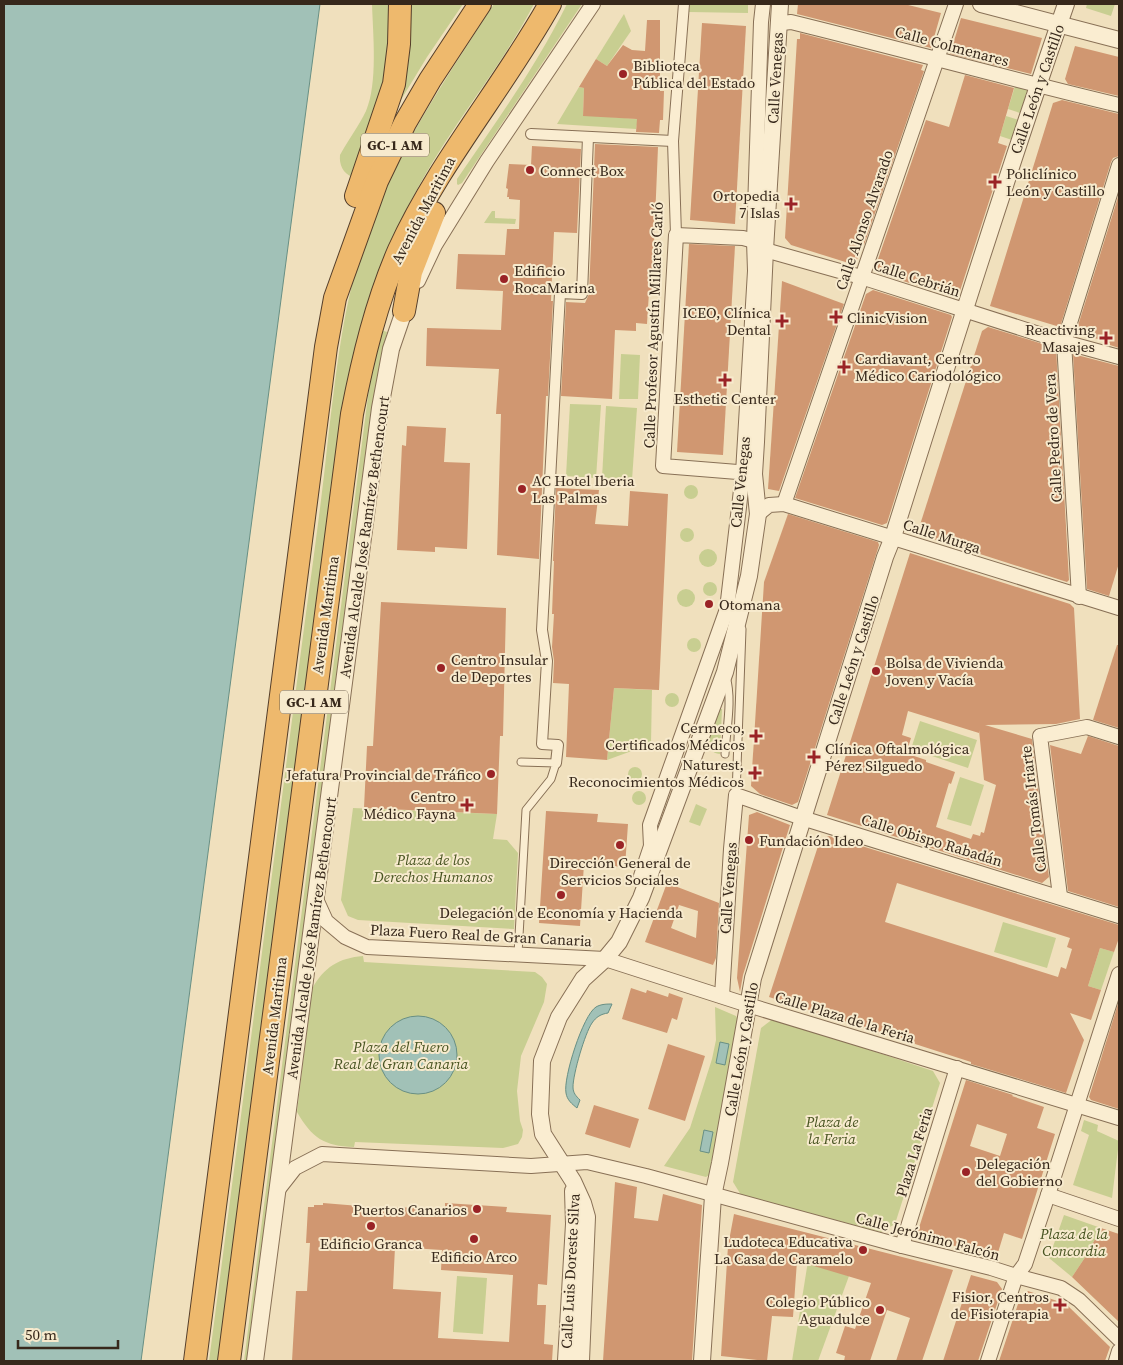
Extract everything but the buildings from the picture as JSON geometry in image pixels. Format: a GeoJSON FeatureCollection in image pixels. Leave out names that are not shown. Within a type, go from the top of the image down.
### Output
{"type":"FeatureCollection","features":[{"type":"Feature","properties":{"kind":"highway"},"geometry":{"type":"LineString","coordinates":[[335,298],[342,238],[394,84],[399,44],[400,4]]}},
{"type":"Feature","properties":{"kind":"highway","name":"GC-1 AM"},"geometry":{"type":"LineString","coordinates":[[195,1361],[326,347],[335,298],[377,180],[401,131],[430,80],[480,4]]}},
{"type":"Feature","properties":{"kind":"highway","name":"Avenida Maritima"},"geometry":{"type":"LineString","coordinates":[[229,1361],[351,424],[363,359],[378,307],[400,250],[443,169],[506,77],[550,4]]}},
{"type":"Feature","properties":{"kind":"highway"},"geometry":{"type":"LineString","coordinates":[[404,311],[411,272],[430,220],[477,136],[506,77]]}},
{"type":"Feature","properties":{"kind":"street","name":"Avenida Alcalde José Ramírez Bethencourt"},"geometry":{"type":"LineString","coordinates":[[255,1361],[380,408],[391,349],[404,311],[435,246],[476,178],[571,34],[594,4]]}},
{"type":"Feature","properties":{"kind":"street","name":"Calle Profesor Agustín Millares Carló"},"geometry":{"type":"LineString","coordinates":[[684,4],[674,141],[676,235],[663,466],[749,473]]}},
{"type":"Feature","properties":{"kind":"street","name":"Calle Venegas"},"geometry":{"type":"LineString","coordinates":[[619,942],[651,846],[650,825],[727,609],[749,473],[759,246],[761,22],[763,4]]}},
{"type":"Feature","properties":{"kind":"street","name":"Calle Venegas"},"geometry":{"type":"LineString","coordinates":[[759,246],[780,4]]}},
{"type":"Feature","properties":{"kind":"street","name":"Calle Alonso Alvarado"},"geometry":{"type":"LineString","coordinates":[[784,504],[956,4]]}},
{"type":"Feature","properties":{"kind":"street"},"geometry":{"type":"LineString","coordinates":[[981,4],[1119,40]]}},
{"type":"Feature","properties":{"kind":"street","name":"Calle León y Castillo"},"geometry":{"type":"LineString","coordinates":[[702,1361],[713,1196],[753,978],[964,310],[1037,86],[1066,4]]}},
{"type":"Feature","properties":{"kind":"street","name":"Calle Colmenares"},"geometry":{"type":"LineString","coordinates":[[778,27],[782,23],[791,22],[1037,86],[1119,105]]}},
{"type":"Feature","properties":{"kind":"street"},"geometry":{"type":"LineString","coordinates":[[531,134],[674,141]]}},
{"type":"Feature","properties":{"kind":"street"},"geometry":{"type":"LineString","coordinates":[[556,763],[558,745],[542,744],[547,662],[542,630],[560,293],[582,294],[588,137]]}},
{"type":"Feature","properties":{"kind":"street","name":"Calle Pedro de Vera"},"geometry":{"type":"LineString","coordinates":[[1079,597],[1064,342],[1119,165]]}},
{"type":"Feature","properties":{"kind":"street","name":"Calle Cebrián"},"geometry":{"type":"LineString","coordinates":[[676,235],[727,236],[1064,342],[1119,357]]}},
{"type":"Feature","properties":{"kind":"street","name":"Calle Venegas"},"geometry":{"type":"LineString","coordinates":[[563,1164],[543,1134],[540,1114],[542,1061],[559,1017],[583,979],[605,959],[619,942],[641,898],[725,672],[750,576],[758,514],[749,473]]}},
{"type":"Feature","properties":{"kind":"street"},"geometry":{"type":"LineString","coordinates":[[758,514],[769,505],[784,504]]}},
{"type":"Feature","properties":{"kind":"street","name":"Calle Murga"},"geometry":{"type":"LineString","coordinates":[[784,504],[1119,608]]}},
{"type":"Feature","properties":{"kind":"street","name":"Calle Tomás Iriarte"},"geometry":{"type":"LineString","coordinates":[[1060,896],[1040,736],[1087,727],[1119,737]]}},
{"type":"Feature","properties":{"kind":"street","name":"Calle Venegas"},"geometry":{"type":"LineString","coordinates":[[722,996],[736,795]]}},
{"type":"Feature","properties":{"kind":"street","name":"Calle Obispo Rabadán"},"geometry":{"type":"LineString","coordinates":[[736,795],[802,818],[1060,896],[1119,916]]}},
{"type":"Feature","properties":{"kind":"street","name":"Plaza Fuero Real de Gran Canaria"},"geometry":{"type":"LineString","coordinates":[[316,899],[326,921],[345,937],[367,947],[605,959]]}},
{"type":"Feature","properties":{"kind":"street","name":"Calle Plaza de la Feria"},"geometry":{"type":"LineString","coordinates":[[605,959],[748,1005],[1119,1118]]}},
{"type":"Feature","properties":{"kind":"street"},"geometry":{"type":"LineString","coordinates":[[988,1361],[1016,1276],[1025,1264],[1119,974]]}},
{"type":"Feature","properties":{"kind":"street","name":"Plaza La Feria"},"geometry":{"type":"LineString","coordinates":[[902,1246],[957,1068]]}},
{"type":"Feature","properties":{"kind":"street"},"geometry":{"type":"LineString","coordinates":[[277,1191],[295,1168],[322,1154],[531,1166],[587,1162],[646,1176],[713,1196]]}},
{"type":"Feature","properties":{"kind":"street","name":"Calle Luis Doreste Silva"},"geometry":{"type":"LineString","coordinates":[[563,1164],[583,1202],[587,1217],[581,1361]]}},
{"type":"Feature","properties":{"kind":"street","name":"Calle Luis Doreste Silva"},"geometry":{"type":"LineString","coordinates":[[566,1361],[574,1224],[573,1181]]}},
{"type":"Feature","properties":{"kind":"street"},"geometry":{"type":"LineString","coordinates":[[1048,1195],[1119,1219]]}},
{"type":"Feature","properties":{"kind":"street","name":"Calle Jerónimo Falcón"},"geometry":{"type":"LineString","coordinates":[[713,1196],[1061,1288],[1079,1300],[1119,1339]]}},
{"type":"Feature","properties":{"kind":"street"},"geometry":{"type":"LineString","coordinates":[[1116,1361],[1119,1352]]}},
{"type":"Feature","properties":{"kind":"lane","name":"Calle Venegas"},"geometry":{"type":"LineString","coordinates":[[736,795],[743,601]]}},
{"type":"Feature","properties":{"kind":"lane"},"geometry":{"type":"LineString","coordinates":[[725,672],[728,685],[725,754]]}},
{"type":"Feature","properties":{"kind":"lane"},"geometry":{"type":"LineString","coordinates":[[728,713],[741,695]]}},
{"type":"Feature","properties":{"kind":"lane"},"geometry":{"type":"LineString","coordinates":[[518,954],[526,810],[550,779],[556,763],[521,762]]}},
{"type":"Feature","properties":{"kind":"green space"},"geometry":{"type":"Polygon","coordinates":[[[372,4],[393,4],[390,64],[352,177],[342,168],[340,155],[363,117],[370,100],[374,59],[372,4]]]}},
{"type":"Feature","properties":{"kind":"green space"},"geometry":{"type":"Polygon","coordinates":[[[405,4],[463,4],[427,57],[393,113],[405,4]]]}},
{"type":"Feature","properties":{"kind":"green space"},"geometry":{"type":"Polygon","coordinates":[[[494,4],[534,4],[501,59],[442,147],[409,205],[382,264],[371,294],[353,356],[346,389],[218,1361],[209,1361],[344,321],[361,252],[386,186],[437,93],[494,4]]]}},
{"type":"Feature","properties":{"kind":"green space"},"geometry":{"type":"Polygon","coordinates":[[[567,4],[582,4],[462,183],[458,185],[457,179],[543,49],[567,4]]]}},
{"type":"Feature","properties":{"kind":"green space"},"geometry":{"type":"Polygon","coordinates":[[[690,4],[748,4],[748,13],[689,12],[690,4]]]}},
{"type":"Feature","properties":{"kind":"green space"},"geometry":{"type":"Polygon","coordinates":[[[1087,4],[1115,4],[1111,16],[1086,8],[1087,4]]]}},
{"type":"Feature","properties":{"kind":"green space"},"geometry":{"type":"Polygon","coordinates":[[[624,14],[631,31],[607,66],[596,59],[624,14]]]}},
{"type":"Feature","properties":{"kind":"green space"},"geometry":{"type":"Polygon","coordinates":[[[1015,86],[1028,89],[1020,113],[1008,109],[1015,86]]]}},
{"type":"Feature","properties":{"kind":"green space"},"geometry":{"type":"Polygon","coordinates":[[[579,87],[584,88],[583,115],[638,119],[636,129],[557,124],[579,87]]]}},
{"type":"Feature","properties":{"kind":"green space"},"geometry":{"type":"Polygon","coordinates":[[[1006,116],[1019,120],[1012,140],[1000,136],[1006,116]]]}},
{"type":"Feature","properties":{"kind":"green space"},"geometry":{"type":"Polygon","coordinates":[[[492,211],[495,211],[495,218],[516,219],[515,224],[484,223],[492,211]]]}},
{"type":"Feature","properties":{"kind":"green space"},"geometry":{"type":"Polygon","coordinates":[[[381,330],[387,332],[380,364],[250,1361],[244,1361],[372,365],[381,330]]]}},
{"type":"Feature","properties":{"kind":"green space"},"geometry":{"type":"Polygon","coordinates":[[[621,354],[640,355],[638,399],[619,399],[621,354]]]}},
{"type":"Feature","properties":{"kind":"green space"},"geometry":{"type":"Polygon","coordinates":[[[570,404],[601,405],[596,478],[566,476],[570,404]]]}},
{"type":"Feature","properties":{"kind":"green space"},"geometry":{"type":"Polygon","coordinates":[[[606,406],[637,408],[632,480],[602,478],[606,406]]]}},
{"type":"Feature","properties":{"kind":"green space"},"geometry":{"type":"Polygon","coordinates":[[[688,485],[694,485],[698,492],[694,499],[688,499],[684,495],[684,489],[688,485]]]}},
{"type":"Feature","properties":{"kind":"green space"},"geometry":{"type":"Polygon","coordinates":[[[684,528],[690,528],[694,535],[690,542],[684,542],[680,538],[680,532],[684,528]]]}},
{"type":"Feature","properties":{"kind":"green space"},"geometry":{"type":"Polygon","coordinates":[[[704,549],[712,549],[717,554],[715,565],[704,567],[699,562],[699,554],[704,549]]]}},
{"type":"Feature","properties":{"kind":"green space"},"geometry":{"type":"Polygon","coordinates":[[[707,582],[713,582],[717,589],[713,596],[707,596],[703,592],[703,586],[707,582]]]}},
{"type":"Feature","properties":{"kind":"green space"},"geometry":{"type":"Polygon","coordinates":[[[682,589],[690,589],[695,594],[693,605],[682,607],[677,602],[677,594],[682,589]]]}},
{"type":"Feature","properties":{"kind":"green space"},"geometry":{"type":"Polygon","coordinates":[[[691,638],[697,638],[701,645],[697,652],[691,652],[687,648],[687,642],[691,638]]]}},
{"type":"Feature","properties":{"kind":"green space"},"geometry":{"type":"Polygon","coordinates":[[[614,688],[652,690],[651,744],[607,760],[614,688]]]}},
{"type":"Feature","properties":{"kind":"green space"},"geometry":{"type":"Polygon","coordinates":[[[669,693],[675,693],[679,700],[675,707],[669,707],[665,703],[665,697],[669,693]]]}},
{"type":"Feature","properties":{"kind":"green space"},"geometry":{"type":"Polygon","coordinates":[[[720,709],[722,709],[720,754],[712,751],[708,744],[720,709]]]}},
{"type":"Feature","properties":{"kind":"green space"},"geometry":{"type":"Polygon","coordinates":[[[920,721],[977,740],[968,768],[911,749],[920,721]]]}},
{"type":"Feature","properties":{"kind":"green space"},"geometry":{"type":"Polygon","coordinates":[[[632,767],[638,767],[642,774],[638,781],[632,781],[628,777],[628,771],[632,767]]]}},
{"type":"Feature","properties":{"kind":"green space"},"geometry":{"type":"Polygon","coordinates":[[[960,777],[984,785],[971,826],[947,819],[960,777]]]}},
{"type":"Feature","properties":{"kind":"green space"},"geometry":{"type":"Polygon","coordinates":[[[636,791],[642,791],[646,798],[642,805],[636,805],[632,801],[632,795],[636,791]]]}},
{"type":"Feature","properties":{"kind":"green space"},"geometry":{"type":"Polygon","coordinates":[[[696,804],[707,809],[700,826],[689,822],[696,804]]]}},
{"type":"Feature","properties":{"kind":"green space","name":"Plaza de los Derechos Humanos"},"geometry":{"type":"Polygon","coordinates":[[[353,808],[497,814],[493,839],[507,840],[518,853],[514,929],[358,920],[348,916],[341,900],[353,808]]]}},
{"type":"Feature","properties":{"kind":"green space"},"geometry":{"type":"Polygon","coordinates":[[[1003,922],[1056,938],[1047,968],[994,952],[1003,922]]]}},
{"type":"Feature","properties":{"kind":"green space"},"geometry":{"type":"Polygon","coordinates":[[[1100,948],[1114,952],[1101,990],[1088,986],[1100,948]]]}},
{"type":"Feature","properties":{"kind":"green space","name":"Plaza del Fuero Real de Gran Canaria"},"geometry":{"type":"Polygon","coordinates":[[[363,956],[364,962],[535,972],[542,977],[547,984],[544,1002],[521,1056],[517,1091],[520,1121],[523,1130],[518,1144],[503,1148],[355,1142],[354,1147],[327,1142],[320,1139],[308,1128],[297,1112],[312,989],[327,969],[333,965],[347,959],[363,956]]]}},
{"type":"Feature","properties":{"kind":"green space"},"geometry":{"type":"Polygon","coordinates":[[[715,1007],[736,1016],[738,1020],[709,1175],[706,1177],[664,1166],[690,1128],[712,1059],[716,1040],[715,1007]]]}},
{"type":"Feature","properties":{"kind":"green space","name":"Plaza de la Feria"},"geometry":{"type":"Polygon","coordinates":[[[774,1018],[933,1071],[940,1083],[895,1224],[881,1232],[741,1195],[733,1182],[761,1028],[774,1018]]]}},
{"type":"Feature","properties":{"kind":"green space","name":"Plaza de la Concordia"},"geometry":{"type":"Polygon","coordinates":[[[1084,1120],[1098,1125],[1097,1131],[1119,1141],[1112,1198],[1073,1185],[1089,1135],[1081,1131],[1084,1120]]]}},
{"type":"Feature","properties":{"kind":"green space","name":"Plaza de la Concordia"},"geometry":{"type":"Polygon","coordinates":[[[1064,1215],[1101,1228],[1072,1277],[1049,1258],[1064,1215]]]}},
{"type":"Feature","properties":{"kind":"green space"},"geometry":{"type":"Polygon","coordinates":[[[808,1261],[849,1276],[818,1361],[792,1361],[808,1261]]]}},
{"type":"Feature","properties":{"kind":"green space"},"geometry":{"type":"Polygon","coordinates":[[[457,1276],[487,1278],[483,1334],[453,1332],[457,1276]]]}},
{"type":"Feature","properties":{"kind":"water"},"geometry":{"type":"Polygon","coordinates":[[[4,4],[320,4],[141,1361],[4,1361],[4,4]]]}},
{"type":"Feature","properties":{"kind":"water"},"geometry":{"type":"Polygon","coordinates":[[[612,1004],[608,1013],[599,1016],[592,1023],[583,1044],[573,1087],[576,1096],[580,1100],[577,1108],[569,1100],[566,1093],[568,1074],[575,1047],[591,1012],[598,1006],[612,1004]]]}},
{"type":"Feature","properties":{"kind":"water"},"geometry":{"type":"Polygon","coordinates":[[[410,1016],[426,1016],[440,1022],[451,1033],[457,1047],[457,1063],[451,1077],[440,1088],[426,1094],[410,1094],[396,1088],[385,1077],[379,1063],[379,1047],[385,1033],[396,1022],[410,1016]]]}},
{"type":"Feature","properties":{"kind":"water"},"geometry":{"type":"Polygon","coordinates":[[[720,1042],[729,1044],[725,1065],[716,1063],[720,1042]]]}},
{"type":"Feature","properties":{"kind":"water"},"geometry":{"type":"Polygon","coordinates":[[[704,1130],[713,1132],[709,1153],[700,1151],[704,1130]]]}},
{"type":"Feature","properties":{"kind":"place","name":"Biblioteca Pública del Estado"},"geometry":{"type":"Point","coordinates":[623,74]}},
{"type":"Feature","properties":{"kind":"place","name":"Connect Box"},"geometry":{"type":"Point","coordinates":[530,170]}},
{"type":"Feature","properties":{"kind":"place","name":"Policlínico León y Castillo"},"geometry":{"type":"Point","coordinates":[995,182]}},
{"type":"Feature","properties":{"kind":"place","name":"Ortopedia 7 Islas"},"geometry":{"type":"Point","coordinates":[791,204]}},
{"type":"Feature","properties":{"kind":"place","name":"Edificio RocaMarina"},"geometry":{"type":"Point","coordinates":[504,279]}},
{"type":"Feature","properties":{"kind":"place","name":"ClinicVision"},"geometry":{"type":"Point","coordinates":[836,317]}},
{"type":"Feature","properties":{"kind":"place","name":"ICEO, Clínica Dental"},"geometry":{"type":"Point","coordinates":[782,321]}},
{"type":"Feature","properties":{"kind":"place","name":"Reactiving Masajes"},"geometry":{"type":"Point","coordinates":[1106,338]}},
{"type":"Feature","properties":{"kind":"place","name":"Cardiavant, Centro Médico Cariodológico"},"geometry":{"type":"Point","coordinates":[844,367]}},
{"type":"Feature","properties":{"kind":"place","name":"Esthetic Center"},"geometry":{"type":"Point","coordinates":[725,380]}},
{"type":"Feature","properties":{"kind":"place","name":"AC Hotel Iberia Las Palmas"},"geometry":{"type":"Point","coordinates":[522,489]}},
{"type":"Feature","properties":{"kind":"place","name":"Otomana"},"geometry":{"type":"Point","coordinates":[709,604]}},
{"type":"Feature","properties":{"kind":"place","name":"Centro Insular de Deportes"},"geometry":{"type":"Point","coordinates":[441,668]}},
{"type":"Feature","properties":{"kind":"place","name":"Bolsa de Vivienda Joven y Vacía"},"geometry":{"type":"Point","coordinates":[876,671]}},
{"type":"Feature","properties":{"kind":"place","name":"Cermeco, Certificados Médicos"},"geometry":{"type":"Point","coordinates":[756,736]}},
{"type":"Feature","properties":{"kind":"place","name":"Clínica Oftalmológica Pérez Silguedo"},"geometry":{"type":"Point","coordinates":[814,757]}},
{"type":"Feature","properties":{"kind":"place","name":"Naturest, Reconocimientos Médicos"},"geometry":{"type":"Point","coordinates":[755,773]}},
{"type":"Feature","properties":{"kind":"place","name":"Jefatura Provincial de Tráfico"},"geometry":{"type":"Point","coordinates":[491,774]}},
{"type":"Feature","properties":{"kind":"place","name":"Centro Médico Fayna"},"geometry":{"type":"Point","coordinates":[467,805]}},
{"type":"Feature","properties":{"kind":"place","name":"Fundación Ideo"},"geometry":{"type":"Point","coordinates":[749,840]}},
{"type":"Feature","properties":{"kind":"place","name":"Dirección General de Servicios Sociales"},"geometry":{"type":"Point","coordinates":[620,845]}},
{"type":"Feature","properties":{"kind":"place","name":"Delegación de Economía y Hacienda"},"geometry":{"type":"Point","coordinates":[561,895]}},
{"type":"Feature","properties":{"kind":"place","name":"Delegación del Gobierno"},"geometry":{"type":"Point","coordinates":[966,1172]}},
{"type":"Feature","properties":{"kind":"place","name":"Puertos Canarios"},"geometry":{"type":"Point","coordinates":[477,1209]}},
{"type":"Feature","properties":{"kind":"place","name":"Edificio Granca"},"geometry":{"type":"Point","coordinates":[371,1226]}},
{"type":"Feature","properties":{"kind":"place","name":"Edificio Arco"},"geometry":{"type":"Point","coordinates":[474,1239]}},
{"type":"Feature","properties":{"kind":"place","name":"Ludoteca Educativa La Casa de Caramelo"},"geometry":{"type":"Point","coordinates":[863,1250]}},
{"type":"Feature","properties":{"kind":"place","name":"Fisior, Centros de Fisioterapia"},"geometry":{"type":"Point","coordinates":[1060,1305]}},
{"type":"Feature","properties":{"kind":"place","name":"Colegio Público Aguadulce"},"geometry":{"type":"Point","coordinates":[880,1310]}}]}
